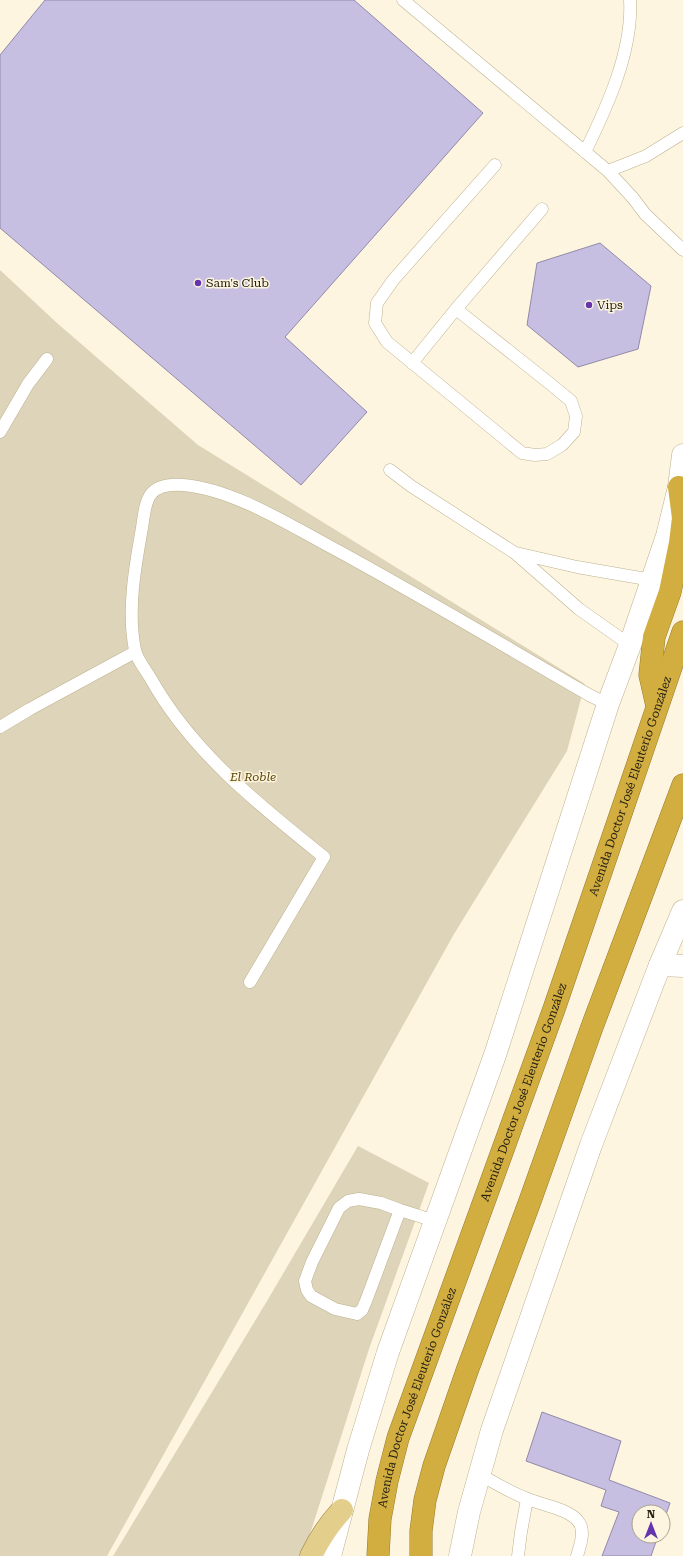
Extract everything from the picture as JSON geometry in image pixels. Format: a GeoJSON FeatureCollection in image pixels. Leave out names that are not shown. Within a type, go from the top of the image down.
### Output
{"type":"FeatureCollection","features":[{"type":"Feature","properties":{"kind":"highway"},"geometry":{"type":"LineString","coordinates":[[657,706],[650,674],[654,637],[670,592],[680,543],[683,518],[679,488]]}},
{"type":"Feature","properties":{"kind":"highway","name":"Avenida Doctor José Eleuterio González"},"geometry":{"type":"LineString","coordinates":[[378,1556],[380,1519],[398,1438],[554,1009],[683,632]]}},
{"type":"Feature","properties":{"kind":"highway"},"geometry":{"type":"LineString","coordinates":[[421,1556],[421,1531],[425,1500],[434,1466],[592,1027],[683,785]]}},
{"type":"Feature","properties":{"kind":"main road"},"geometry":{"type":"LineString","coordinates":[[327,1555],[320,1539],[330,1523],[342,1510]]}},
{"type":"Feature","properties":{"kind":"street"},"geometry":{"type":"LineString","coordinates":[[342,1510],[358,1450],[388,1352],[495,1055],[608,704],[630,645],[667,536],[679,488],[683,455]]}},
{"type":"Feature","properties":{"kind":"street"},"geometry":{"type":"LineString","coordinates":[[460,1556],[468,1512],[494,1423],[591,1145],[660,965],[683,910]]}},
{"type":"Feature","properties":{"kind":"street"},"geometry":{"type":"LineString","coordinates":[[660,965],[683,966]]}},
{"type":"Feature","properties":{"kind":"lane"},"geometry":{"type":"LineString","coordinates":[[403,0],[608,171],[646,214],[683,250]]}},
{"type":"Feature","properties":{"kind":"lane"},"geometry":{"type":"LineString","coordinates":[[585,152],[612,91],[627,42],[631,12],[630,0]]}},
{"type":"Feature","properties":{"kind":"lane"},"geometry":{"type":"LineString","coordinates":[[608,171],[646,156],[683,133]]}},
{"type":"Feature","properties":{"kind":"lane"},"geometry":{"type":"LineString","coordinates":[[456,309],[571,401],[576,416],[574,432],[562,445],[547,454],[535,456],[522,453],[387,342],[375,323],[378,303],[394,279],[495,165]]}},
{"type":"Feature","properties":{"kind":"lane"},"geometry":{"type":"LineString","coordinates":[[412,363],[456,309],[542,209]]}},
{"type":"Feature","properties":{"kind":"lane"},"geometry":{"type":"LineString","coordinates":[[0,432],[28,384],[47,359]]}},
{"type":"Feature","properties":{"kind":"lane"},"geometry":{"type":"LineString","coordinates":[[390,470],[410,486],[515,553],[579,609],[630,645]]}},
{"type":"Feature","properties":{"kind":"lane"},"geometry":{"type":"LineString","coordinates":[[250,982],[324,857],[265,810],[204,751],[173,715],[136,652],[132,614],[137,556],[146,504],[149,495],[156,489],[169,485],[199,487],[228,496],[280,520],[395,582],[591,696],[608,704]]}},
{"type":"Feature","properties":{"kind":"lane"},"geometry":{"type":"LineString","coordinates":[[515,553],[577,567],[652,580]]}},
{"type":"Feature","properties":{"kind":"lane"},"geometry":{"type":"LineString","coordinates":[[0,727],[136,652]]}},
{"type":"Feature","properties":{"kind":"lane"},"geometry":{"type":"LineString","coordinates":[[400,1210],[362,1310],[357,1314],[349,1313],[335,1309],[311,1296],[307,1290],[305,1281],[307,1274],[339,1208],[348,1201],[359,1199],[381,1203],[435,1222]]}},
{"type":"Feature","properties":{"kind":"lane"},"geometry":{"type":"LineString","coordinates":[[479,1474],[527,1499],[574,1517],[579,1522],[582,1537],[577,1556]]}},
{"type":"Feature","properties":{"kind":"lane"},"geometry":{"type":"LineString","coordinates":[[518,1556],[527,1499]]}},
{"type":"Feature","properties":{"kind":"green space","name":"El Roble"},"geometry":{"type":"Polygon","coordinates":[[[0,270],[57,323],[198,445],[585,684],[567,751],[454,934],[107,1556],[0,1556],[0,270]]]}},
{"type":"Feature","properties":{"kind":"green space"},"geometry":{"type":"Polygon","coordinates":[[[358,1146],[429,1183],[369,1349],[303,1556],[113,1556],[267,1301],[358,1146]]]}},
{"type":"Feature","properties":{"kind":"building","name":"Sam's Club"},"geometry":{"type":"Polygon","coordinates":[[[45,0],[354,0],[483,113],[285,337],[367,412],[301,485],[0,228],[0,55],[45,0]]]}},
{"type":"Feature","properties":{"kind":"building","name":"Vips"},"geometry":{"type":"Polygon","coordinates":[[[600,243],[651,286],[638,349],[578,367],[527,325],[537,263],[600,243]]]}},
{"type":"Feature","properties":{"kind":"building"},"geometry":{"type":"Polygon","coordinates":[[[542,1412],[621,1441],[609,1480],[670,1503],[631,1504],[631,1544],[655,1544],[651,1556],[602,1556],[619,1512],[601,1506],[606,1490],[526,1461],[542,1412]]]}},
{"type":"Feature","properties":{"kind":"place","name":"Sam's Club"},"geometry":{"type":"Point","coordinates":[198,283]}},
{"type":"Feature","properties":{"kind":"place","name":"Vips"},"geometry":{"type":"Point","coordinates":[589,305]}}]}
